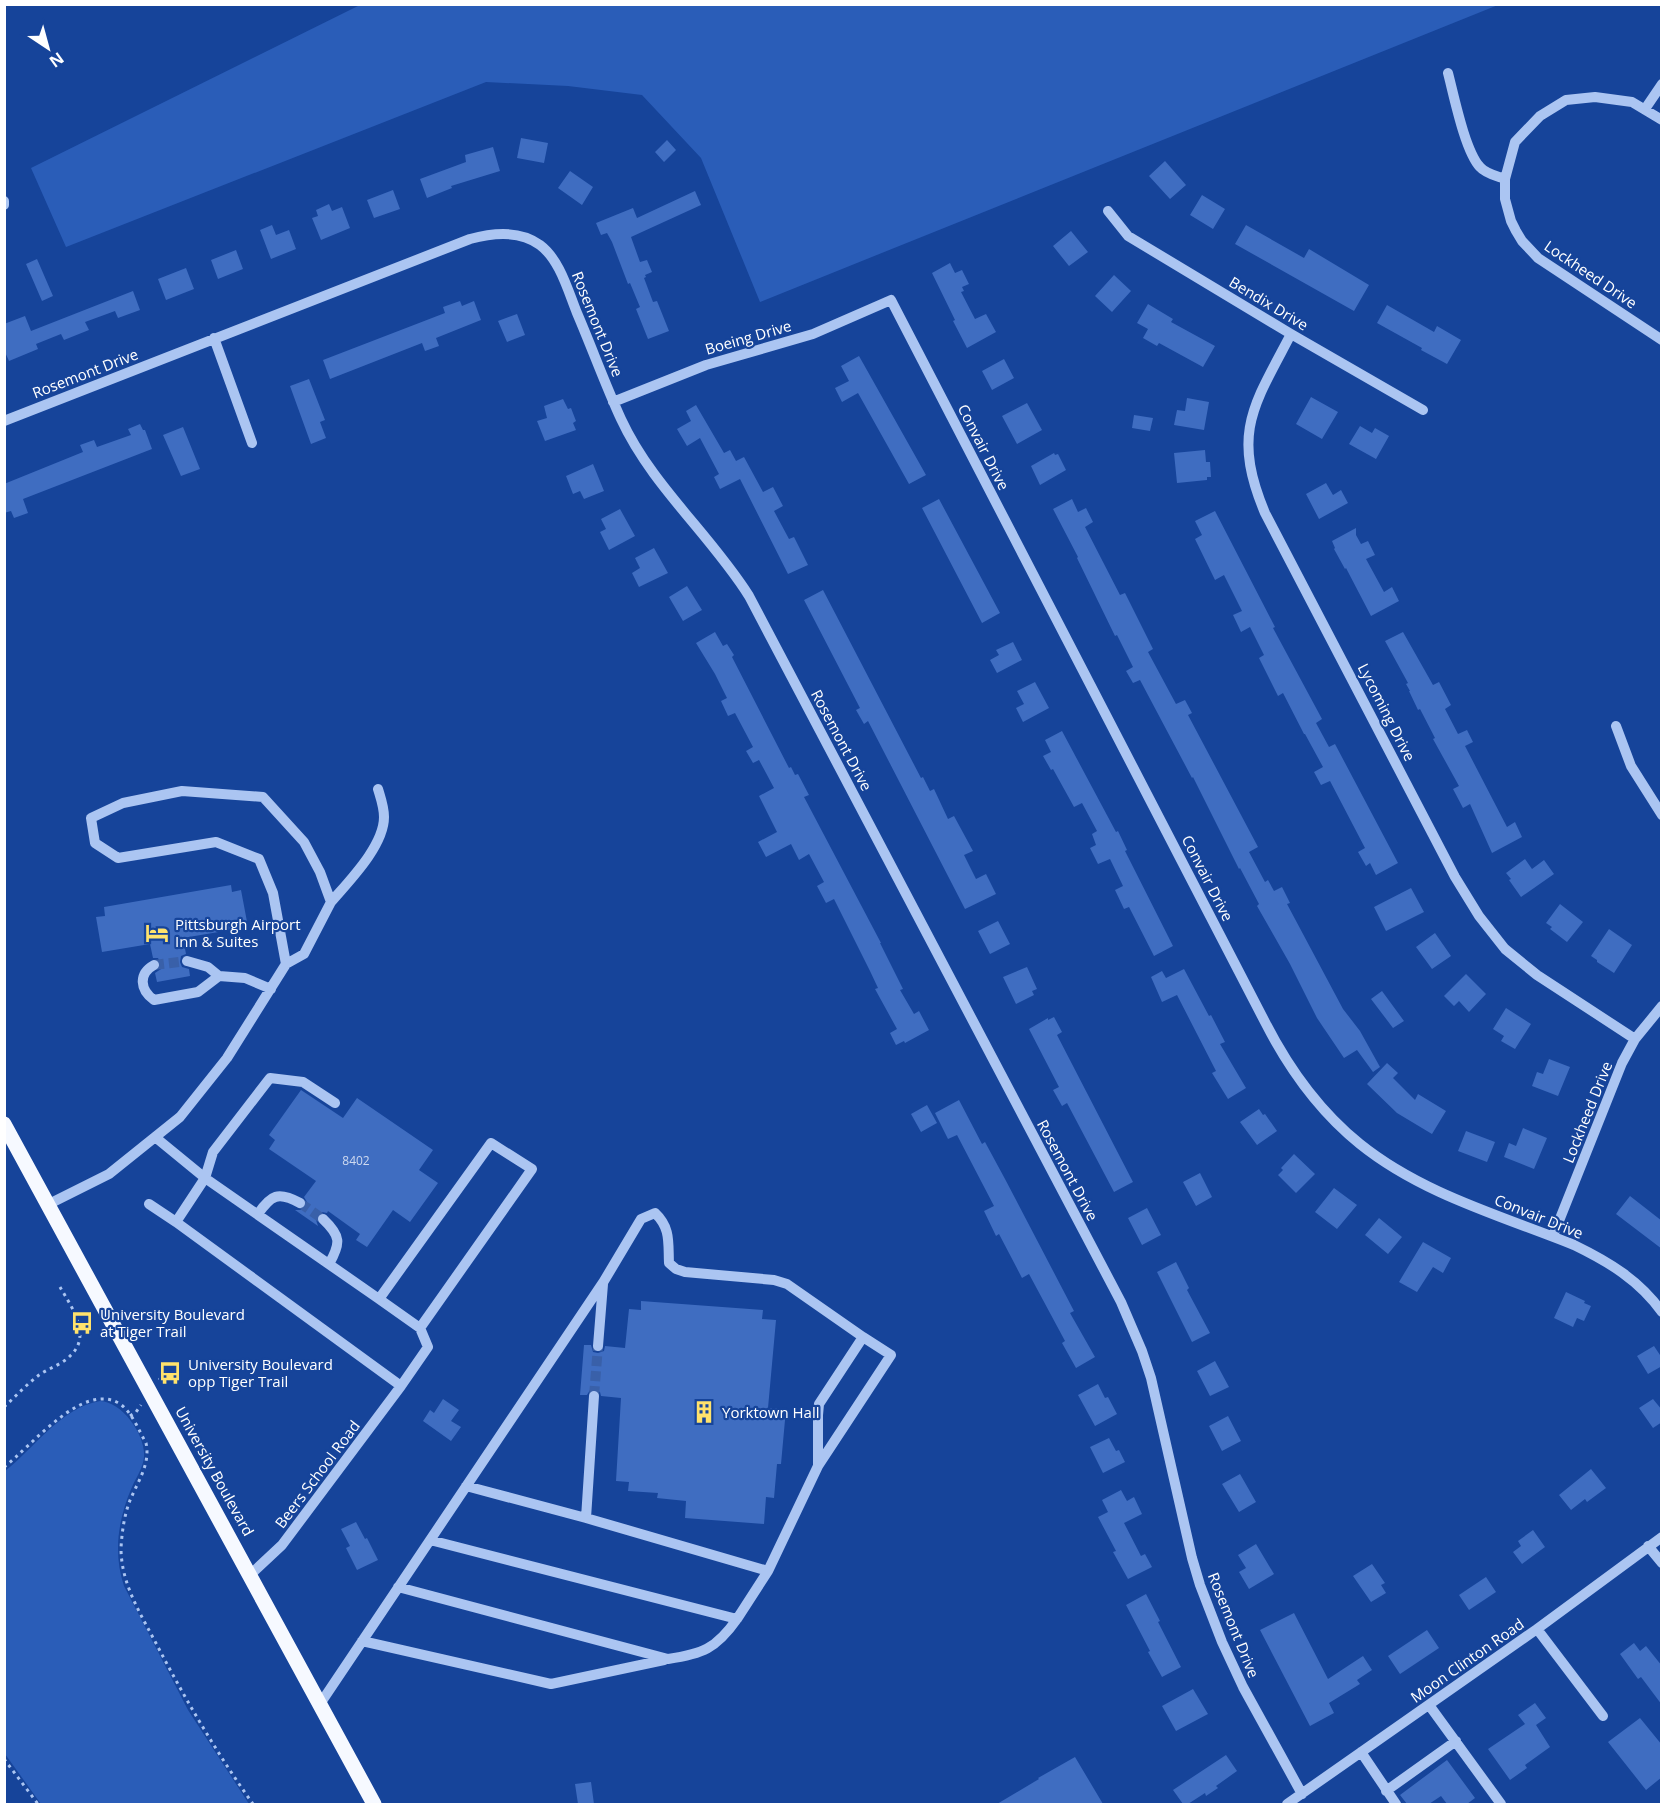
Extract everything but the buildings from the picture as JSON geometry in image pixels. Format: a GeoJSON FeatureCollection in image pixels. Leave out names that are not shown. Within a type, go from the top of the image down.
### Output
{"type":"FeatureCollection","features":[{"type":"Feature","properties":{"kind":"main road","name":"University Boulevard"},"geometry":{"type":"LineString","coordinates":[[4,1124],[50,1204],[374,1804]]}},
{"type":"Feature","properties":{"kind":"street"},"geometry":{"type":"LineString","coordinates":[[1448,73],[1471,156],[1481,169],[1505,179]]}},
{"type":"Feature","properties":{"kind":"street"},"geometry":{"type":"LineString","coordinates":[[1646,109],[1662,84]]}},
{"type":"Feature","properties":{"kind":"street","name":"Lockheed Drive"},"geometry":{"type":"LineString","coordinates":[[1662,120],[1632,102],[1595,97],[1566,100],[1540,116],[1515,142],[1505,179],[1505,200],[1511,221],[1529,250],[1662,340]]}},
{"type":"Feature","properties":{"kind":"street","name":"Bendix Drive"},"geometry":{"type":"LineString","coordinates":[[1108,211],[1128,236],[1423,410]]}},
{"type":"Feature","properties":{"kind":"street","name":"Rosemont Drive"},"geometry":{"type":"LineString","coordinates":[[4,421],[452,245],[486,235],[516,236],[541,245],[558,269],[613,402],[642,458],[665,489],[728,563],[749,596],[1121,1302],[1151,1378],[1192,1558],[1211,1615],[1243,1686],[1302,1794]]}},
{"type":"Feature","properties":{"kind":"street","name":"Boeing Drive"},"geometry":{"type":"LineString","coordinates":[[613,402],[706,365],[813,334],[891,300]]}},
{"type":"Feature","properties":{"kind":"street","name":"Convair Drive"},"geometry":{"type":"LineString","coordinates":[[891,300],[1265,1022],[1294,1073],[1335,1121],[1379,1158],[1437,1190],[1595,1255],[1643,1289],[1662,1312]]}},
{"type":"Feature","properties":{"kind":"street","name":"Lycoming Drive"},"geometry":{"type":"LineString","coordinates":[[1291,334],[1258,397],[1248,435],[1251,476],[1265,513],[1455,877],[1479,916],[1498,941],[1520,962],[1635,1039]]}},
{"type":"Feature","properties":{"kind":"street"},"geometry":{"type":"LineString","coordinates":[[214,338],[252,443]]}},
{"type":"Feature","properties":{"kind":"street"},"geometry":{"type":"LineString","coordinates":[[1616,726],[1631,766],[1662,815]]}},
{"type":"Feature","properties":{"kind":"street"},"geometry":{"type":"LineString","coordinates":[[50,1204],[109,1174],[180,1117],[227,1058],[286,963],[304,954],[331,902],[376,845],[384,820],[384,806],[378,789]]}},
{"type":"Feature","properties":{"kind":"street"},"geometry":{"type":"LineString","coordinates":[[286,963],[273,893],[259,859],[216,842],[118,858],[94,843],[91,818],[123,803],[182,791],[263,797],[304,842],[320,872],[331,902]]}},
{"type":"Feature","properties":{"kind":"street"},"geometry":{"type":"LineString","coordinates":[[188,961],[208,967],[219,976],[245,978],[270,989]]}},
{"type":"Feature","properties":{"kind":"street"},"geometry":{"type":"LineString","coordinates":[[154,965],[143,975],[142,986],[148,996],[154,1000],[198,992],[219,976]]}},
{"type":"Feature","properties":{"kind":"street","name":"Lockheed Drive"},"geometry":{"type":"LineString","coordinates":[[1553,1236],[1622,1063],[1635,1039],[1662,1006]]}},
{"type":"Feature","properties":{"kind":"street"},"geometry":{"type":"LineString","coordinates":[[176,1222],[205,1178],[213,1152],[270,1078],[303,1082],[335,1103]]}},
{"type":"Feature","properties":{"kind":"street"},"geometry":{"type":"LineString","coordinates":[[155,1137],[205,1178],[420,1328],[532,1169],[491,1143],[379,1299]]}},
{"type":"Feature","properties":{"kind":"street"},"geometry":{"type":"LineString","coordinates":[[258,1214],[267,1201],[274,1197],[288,1196],[300,1203]]}},
{"type":"Feature","properties":{"kind":"street"},"geometry":{"type":"LineString","coordinates":[[149,1204],[401,1386]]}},
{"type":"Feature","properties":{"kind":"street"},"geometry":{"type":"LineString","coordinates":[[320,1704],[362,1641],[398,1587],[604,1281],[641,1219],[655,1213],[664,1224],[667,1233],[669,1263],[676,1269],[685,1272],[774,1280],[787,1284],[891,1355],[818,1466],[768,1571],[727,1633],[702,1653],[551,1684],[362,1641]]}},
{"type":"Feature","properties":{"kind":"street"},"geometry":{"type":"LineString","coordinates":[[323,1219],[334,1229],[339,1242],[337,1251],[329,1264]]}},
{"type":"Feature","properties":{"kind":"street"},"geometry":{"type":"LineString","coordinates":[[598,1346],[604,1281]]}},
{"type":"Feature","properties":{"kind":"street","name":"Beers School Road"},"geometry":{"type":"LineString","coordinates":[[251,1574],[282,1545],[428,1347],[420,1328]]}},
{"type":"Feature","properties":{"kind":"street"},"geometry":{"type":"LineString","coordinates":[[818,1466],[819,1404],[862,1336]]}},
{"type":"Feature","properties":{"kind":"street"},"geometry":{"type":"LineString","coordinates":[[586,1518],[594,1396]]}},
{"type":"Feature","properties":{"kind":"street"},"geometry":{"type":"LineString","coordinates":[[466,1486],[768,1571]]}},
{"type":"Feature","properties":{"kind":"street","name":"Moon Clinton Road"},"geometry":{"type":"LineString","coordinates":[[1287,1804],[1537,1629],[1662,1537]]}},
{"type":"Feature","properties":{"kind":"street"},"geometry":{"type":"LineString","coordinates":[[430,1540],[737,1619]]}},
{"type":"Feature","properties":{"kind":"street"},"geometry":{"type":"LineString","coordinates":[[1648,1546],[1662,1563]]}},
{"type":"Feature","properties":{"kind":"street"},"geometry":{"type":"LineString","coordinates":[[398,1587],[668,1659]]}},
{"type":"Feature","properties":{"kind":"street"},"geometry":{"type":"LineString","coordinates":[[1537,1629],[1603,1716]]}},
{"type":"Feature","properties":{"kind":"street"},"geometry":{"type":"LineString","coordinates":[[1429,1705],[1501,1804]]}},
{"type":"Feature","properties":{"kind":"street"},"geometry":{"type":"LineString","coordinates":[[1386,1791],[1456,1742]]}},
{"type":"Feature","properties":{"kind":"street"},"geometry":{"type":"LineString","coordinates":[[1361,1752],[1396,1804]]}},
{"type":"Feature","properties":{"kind":"path"},"geometry":{"type":"LineString","coordinates":[[4,1407],[31,1381],[66,1359],[76,1349],[80,1335],[78,1320],[60,1287]]}},
{"type":"Feature","properties":{"kind":"path"},"geometry":{"type":"LineString","coordinates":[[4,1467],[48,1428],[88,1401],[102,1398],[113,1401],[120,1404],[129,1414],[146,1443],[147,1456],[124,1524],[121,1550],[123,1574],[132,1596],[191,1708],[253,1804]]}},
{"type":"Feature","properties":{"kind":"path"},"geometry":{"type":"LineString","coordinates":[[4,1759],[38,1804]]}},
{"type":"Feature","properties":{"kind":"shaded area"},"geometry":{"type":"Polygon","coordinates":[[[360,5],[1498,5],[760,302],[701,158],[642,95],[568,86],[486,82],[66,247],[31,168],[360,5]]]}},
{"type":"Feature","properties":{"kind":"shaded area"},"geometry":{"type":"Polygon","coordinates":[[[100,1401],[117,1407],[125,1414],[137,1430],[144,1449],[142,1465],[127,1499],[120,1524],[118,1549],[124,1586],[188,1710],[249,1804],[41,1804],[5,1754],[5,1471],[60,1420],[86,1405],[100,1401]]]}},
{"type":"Feature","properties":{"kind":"tunnel"},"geometry":{"type":"LineString","coordinates":[[154,965],[187,961]]}},
{"type":"Feature","properties":{"kind":"tunnel"},"geometry":{"type":"LineString","coordinates":[[300,1203],[323,1219]]}},
{"type":"Feature","properties":{"kind":"tunnel"},"geometry":{"type":"LineString","coordinates":[[594,1396],[598,1346]]}},
{"type":"Feature","properties":{"kind":"place","name":"Pittsburgh Airport Inn & Suites"},"geometry":{"type":"Point","coordinates":[157,933]}},
{"type":"Feature","properties":{"kind":"place","name":"University Boulevard at Tiger Trail"},"geometry":{"type":"Point","coordinates":[82,1323]}},
{"type":"Feature","properties":{"kind":"place","name":"University Boulevard opp Tiger Trail"},"geometry":{"type":"Point","coordinates":[170,1373]}},
{"type":"Feature","properties":{"kind":"place","name":"Yorktown Hall"},"geometry":{"type":"Point","coordinates":[704,1412]}}]}
